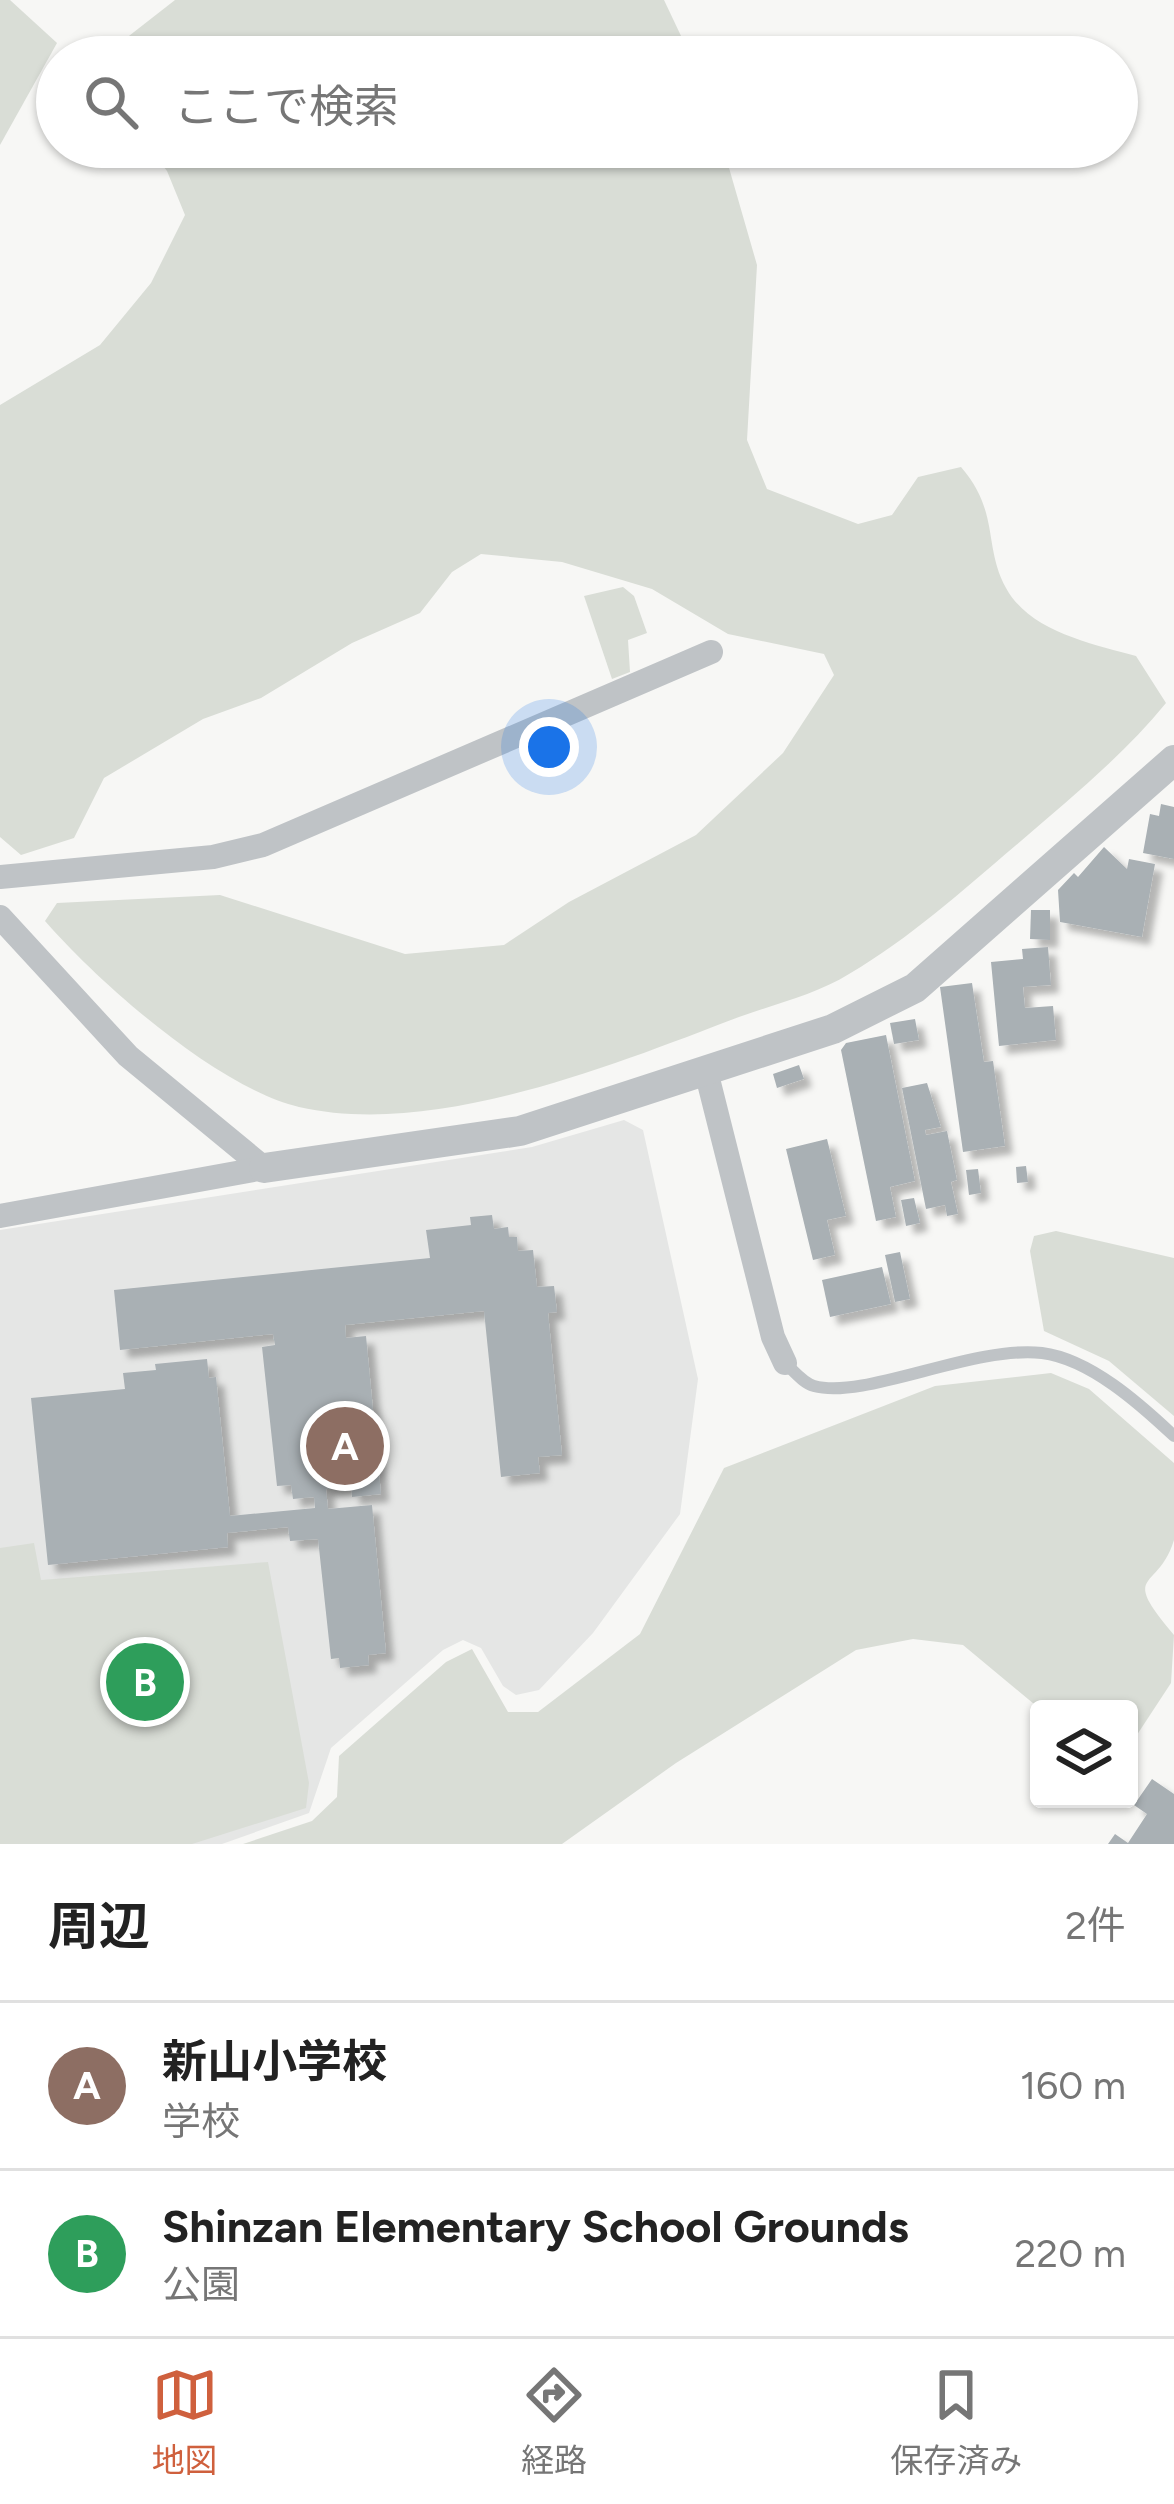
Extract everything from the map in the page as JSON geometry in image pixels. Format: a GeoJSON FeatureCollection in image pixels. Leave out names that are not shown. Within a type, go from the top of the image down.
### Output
{"type":"FeatureCollection","features":[{"type":"Feature","properties":{"kind":"street"},"geometry":{"type":"LineString","coordinates":[[0,877],[213,857],[263,845],[711,652]]}},
{"type":"Feature","properties":{"kind":"street"},"geometry":{"type":"LineString","coordinates":[[0,1216],[264,1168],[520,1131],[833,1029],[915,988],[1174,760]]}},
{"type":"Feature","properties":{"kind":"street"},"geometry":{"type":"LineString","coordinates":[[0,916],[128,1056],[264,1168]]}},
{"type":"Feature","properties":{"kind":"street"},"geometry":{"type":"LineString","coordinates":[[706,1071],[773,1337],[785,1364]]}},
{"type":"Feature","properties":{"kind":"lane"},"geometry":{"type":"LineString","coordinates":[[785,1364],[809,1385],[838,1389],[970,1357],[1044,1353],[1097,1375],[1174,1436]]}},
{"type":"Feature","properties":{"kind":"shaded area"},"geometry":{"type":"Polygon","coordinates":[[[0,0],[10,0],[49,36],[36,36],[36,81],[0,145],[0,0]]]}},
{"type":"Feature","properties":{"kind":"shaded area"},"geometry":{"type":"Polygon","coordinates":[[[175,0],[664,0],[681,36],[129,36],[175,0]]]}},
{"type":"Feature","properties":{"kind":"shaded area"},"geometry":{"type":"Polygon","coordinates":[[[165,168],[729,168],[757,265],[747,440],[767,489],[858,524],[892,515],[918,477],[961,467],[981,499],[999,573],[1017,603],[1046,626],[1136,656],[1166,703],[1094,778],[935,914],[871,960],[810,993],[580,1075],[464,1105],[351,1114],[299,1107],[233,1079],[162,1030],[68,946],[45,921],[57,903],[220,895],[405,954],[504,945],[569,902],[696,835],[783,753],[834,675],[824,654],[728,634],[652,589],[562,562],[481,554],[452,572],[420,613],[352,643],[261,698],[203,719],[104,778],[74,838],[21,855],[0,837],[0,405],[100,345],[151,283],[185,215],[165,168]]]}},
{"type":"Feature","properties":{"kind":"shaded area"},"geometry":{"type":"Polygon","coordinates":[[[623,587],[634,596],[647,633],[628,640],[630,672],[612,679],[584,596],[623,587]]]}},
{"type":"Feature","properties":{"kind":"shaded area"},"geometry":{"type":"Polygon","coordinates":[[[624,1120],[643,1130],[698,1379],[680,1514],[593,1633],[539,1690],[516,1695],[503,1686],[481,1648],[463,1640],[443,1650],[331,1748],[309,1813],[222,1844],[0,1844],[0,1230],[532,1147],[624,1120]]]}},
{"type":"Feature","properties":{"kind":"shaded area"},"geometry":{"type":"Polygon","coordinates":[[[1056,1231],[1174,1258],[1174,1416],[1109,1361],[1044,1331],[1030,1251],[1034,1236],[1056,1231]]]}},
{"type":"Feature","properties":{"kind":"shaded area"},"geometry":{"type":"Polygon","coordinates":[[[1051,1373],[1089,1389],[1174,1463],[1174,1540],[1145,1590],[1174,1635],[1171,1683],[1138,1733],[1138,1700],[1030,1701],[963,1645],[913,1639],[856,1650],[676,1763],[562,1844],[243,1844],[312,1821],[337,1797],[339,1756],[446,1662],[472,1649],[508,1712],[538,1712],[640,1634],[724,1468],[935,1386],[1051,1373]]]}},
{"type":"Feature","properties":{"kind":"shaded area"},"geometry":{"type":"Polygon","coordinates":[[[34,1543],[41,1580],[268,1562],[309,1783],[306,1808],[192,1844],[0,1844],[0,1548],[34,1543]]]}},
{"type":"Feature","properties":{"kind":"building"},"geometry":{"type":"Polygon","coordinates":[[[1161,804],[1174,807],[1174,859],[1143,853],[1150,814],[1159,816],[1161,804]]]}},
{"type":"Feature","properties":{"kind":"building"},"geometry":{"type":"Polygon","coordinates":[[[1104,847],[1127,869],[1129,859],[1155,864],[1142,937],[1060,922],[1058,890],[1074,873],[1078,877],[1104,847]]]}},
{"type":"Feature","properties":{"kind":"building"},"geometry":{"type":"Polygon","coordinates":[[[1031,910],[1050,910],[1050,940],[1030,939],[1031,910]]]}},
{"type":"Feature","properties":{"kind":"building"},"geometry":{"type":"Polygon","coordinates":[[[1048,947],[1051,985],[1023,987],[1025,1008],[1053,1006],[1056,1040],[999,1046],[991,962],[1023,959],[1022,949],[1048,947]]]}},
{"type":"Feature","properties":{"kind":"building"},"geometry":{"type":"Polygon","coordinates":[[[972,983],[984,1062],[993,1061],[1005,1146],[963,1152],[940,987],[972,983]]]}},
{"type":"Feature","properties":{"kind":"building"},"geometry":{"type":"Polygon","coordinates":[[[915,1019],[919,1040],[894,1044],[890,1023],[915,1019]]]}},
{"type":"Feature","properties":{"kind":"building"},"geometry":{"type":"Polygon","coordinates":[[[886,1035],[915,1181],[890,1187],[896,1217],[876,1221],[841,1050],[846,1043],[886,1035]]]}},
{"type":"Feature","properties":{"kind":"building"},"geometry":{"type":"Polygon","coordinates":[[[799,1065],[804,1079],[777,1088],[773,1074],[799,1065]]]}},
{"type":"Feature","properties":{"kind":"building"},"geometry":{"type":"Polygon","coordinates":[[[927,1083],[941,1127],[925,1130],[926,1135],[947,1131],[958,1214],[947,1216],[945,1205],[926,1209],[902,1088],[927,1083]]]}},
{"type":"Feature","properties":{"kind":"building"},"geometry":{"type":"Polygon","coordinates":[[[827,1139],[846,1216],[827,1220],[835,1255],[813,1260],[786,1149],[827,1139]]]}},
{"type":"Feature","properties":{"kind":"building"},"geometry":{"type":"Polygon","coordinates":[[[1026,1166],[1028,1182],[1017,1183],[1016,1167],[1026,1166]]]}},
{"type":"Feature","properties":{"kind":"building"},"geometry":{"type":"Polygon","coordinates":[[[978,1169],[981,1193],[969,1195],[966,1170],[978,1169]]]}},
{"type":"Feature","properties":{"kind":"building"},"geometry":{"type":"Polygon","coordinates":[[[914,1198],[920,1223],[906,1226],[901,1200],[914,1198]]]}},
{"type":"Feature","properties":{"kind":"building"},"geometry":{"type":"Polygon","coordinates":[[[492,1215],[494,1229],[508,1227],[509,1237],[517,1237],[518,1251],[533,1250],[537,1287],[554,1286],[557,1312],[548,1313],[562,1455],[538,1457],[540,1473],[501,1477],[484,1311],[345,1325],[346,1338],[366,1336],[381,1494],[352,1497],[351,1486],[326,1489],[328,1509],[372,1505],[386,1653],[368,1655],[369,1665],[340,1668],[339,1658],[331,1659],[318,1539],[290,1541],[288,1527],[227,1533],[228,1547],[48,1565],[31,1398],[125,1389],[123,1373],[156,1370],[155,1364],[207,1359],[209,1378],[216,1377],[230,1516],[315,1508],[314,1497],[293,1499],[291,1485],[277,1486],[262,1347],[275,1345],[273,1334],[120,1350],[114,1290],[430,1258],[426,1230],[471,1225],[470,1217],[492,1215]]]}},
{"type":"Feature","properties":{"kind":"building"},"geometry":{"type":"Polygon","coordinates":[[[900,1252],[910,1299],[895,1302],[885,1255],[900,1252]]]}},
{"type":"Feature","properties":{"kind":"building"},"geometry":{"type":"Polygon","coordinates":[[[882,1267],[891,1304],[830,1317],[822,1280],[882,1267]]]}},
{"type":"Feature","properties":{"kind":"building"},"geometry":{"type":"Polygon","coordinates":[[[1152,1779],[1174,1794],[1174,1844],[1108,1844],[1115,1834],[1128,1843],[1147,1814],[1138,1808],[1138,1799],[1152,1779]]]}},
{"type":"Feature","properties":{"kind":"place","name":"新山小学校"},"geometry":{"type":"Point","coordinates":[345,1446]}},
{"type":"Feature","properties":{"kind":"place","name":"Shinzan Elementary School Grounds"},"geometry":{"type":"Point","coordinates":[145,1682]}}]}
